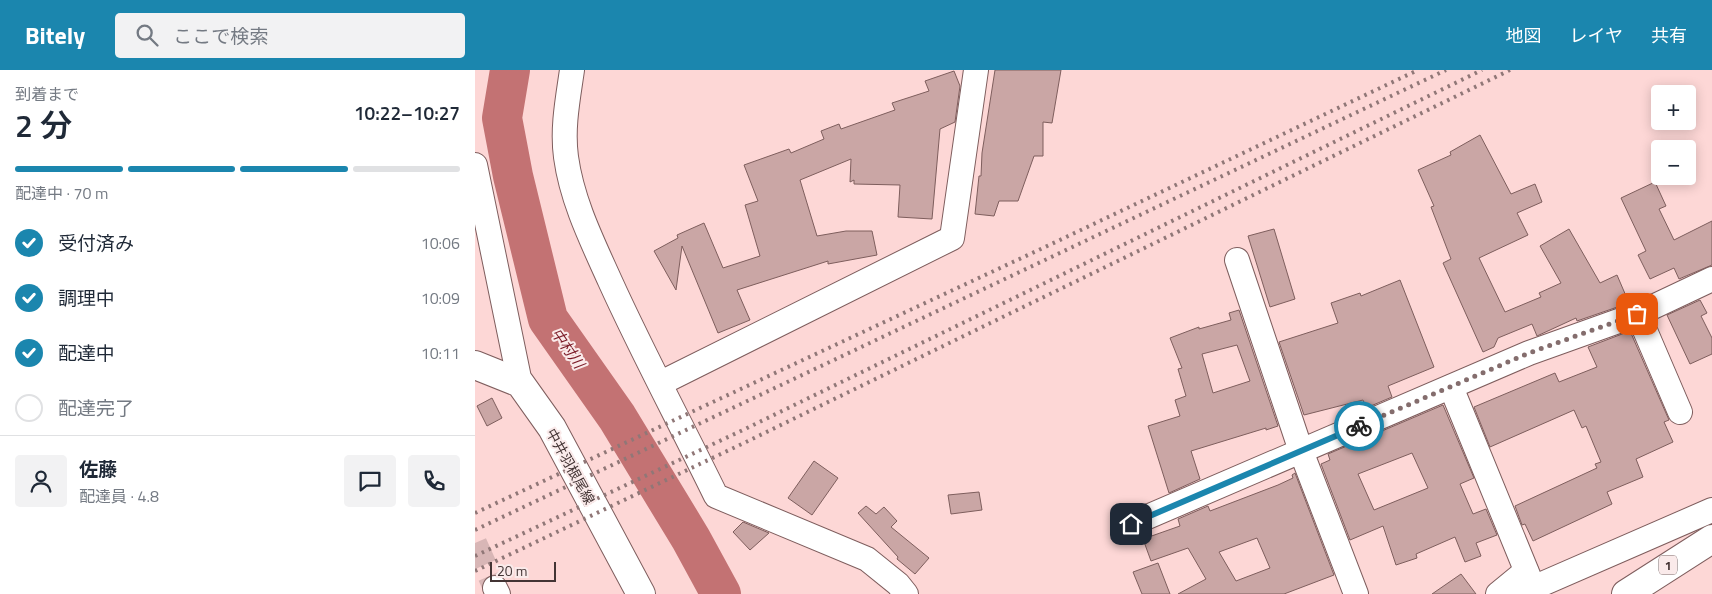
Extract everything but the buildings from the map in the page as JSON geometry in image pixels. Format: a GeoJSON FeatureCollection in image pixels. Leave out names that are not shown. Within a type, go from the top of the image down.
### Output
{"type":"FeatureCollection","features":[{"type":"Feature","properties":{"kind":"main road"},"geometry":{"type":"LineString","coordinates":[[475,365],[520,383]]}},
{"type":"Feature","properties":{"kind":"main road","name":"中井羽根尾線"},"geometry":{"type":"LineString","coordinates":[[520,383],[552,428],[641,594]]}},
{"type":"Feature","properties":{"kind":"main road","name":"1"},"geometry":{"type":"LineString","coordinates":[[1626,594],[1712,539]]}},
{"type":"Feature","properties":{"kind":"street"},"geometry":{"type":"LineString","coordinates":[[572,70],[566,107],[565,155],[571,187],[581,218],[635,336],[661,383],[716,496],[867,559],[898,584],[906,594]]}},
{"type":"Feature","properties":{"kind":"street"},"geometry":{"type":"LineString","coordinates":[[661,383],[952,238],[976,70]]}},
{"type":"Feature","properties":{"kind":"street"},"geometry":{"type":"LineString","coordinates":[[475,165],[520,383]]}},
{"type":"Feature","properties":{"kind":"street"},"geometry":{"type":"LineString","coordinates":[[1237,260],[1301,451],[1357,594]]}},
{"type":"Feature","properties":{"kind":"street"},"geometry":{"type":"LineString","coordinates":[[1131,524],[1529,353],[1637,314],[1712,279]]}},
{"type":"Feature","properties":{"kind":"street"},"geometry":{"type":"LineString","coordinates":[[1637,314],[1680,412]]}},
{"type":"Feature","properties":{"kind":"street"},"geometry":{"type":"LineString","coordinates":[[1451,387],[1526,584]]}},
{"type":"Feature","properties":{"kind":"street"},"geometry":{"type":"LineString","coordinates":[[1498,594],[1712,510]]}},
{"type":"Feature","properties":{"kind":"waterway","name":"中村川"},"geometry":{"type":"LineString","coordinates":[[510,70],[502,118],[513,176],[548,319],[617,417],[691,539],[721,594]]}},
{"type":"Feature","properties":{"kind":"tunnel"},"geometry":{"type":"LineString","coordinates":[[475,543],[495,588]]}},
{"type":"Feature","properties":{"kind":"railway"},"geometry":{"type":"LineString","coordinates":[[475,513],[1043,248],[1418,70]]}},
{"type":"Feature","properties":{"kind":"railway"},"geometry":{"type":"LineString","coordinates":[[475,530],[1446,70]]}},
{"type":"Feature","properties":{"kind":"railway"},"geometry":{"type":"LineString","coordinates":[[475,556],[743,430],[1482,70]]}},
{"type":"Feature","properties":{"kind":"railway"},"geometry":{"type":"LineString","coordinates":[[475,571],[746,442],[1510,70]]}},
{"type":"Feature","properties":{"kind":"way so far"},"geometry":{"type":"LineString","coordinates":[[1359,426],[1529,353],[1637,314]]}},
{"type":"Feature","properties":{"kind":"route"},"geometry":{"type":"LineString","coordinates":[[1131,524],[1359,426]]}}]}
